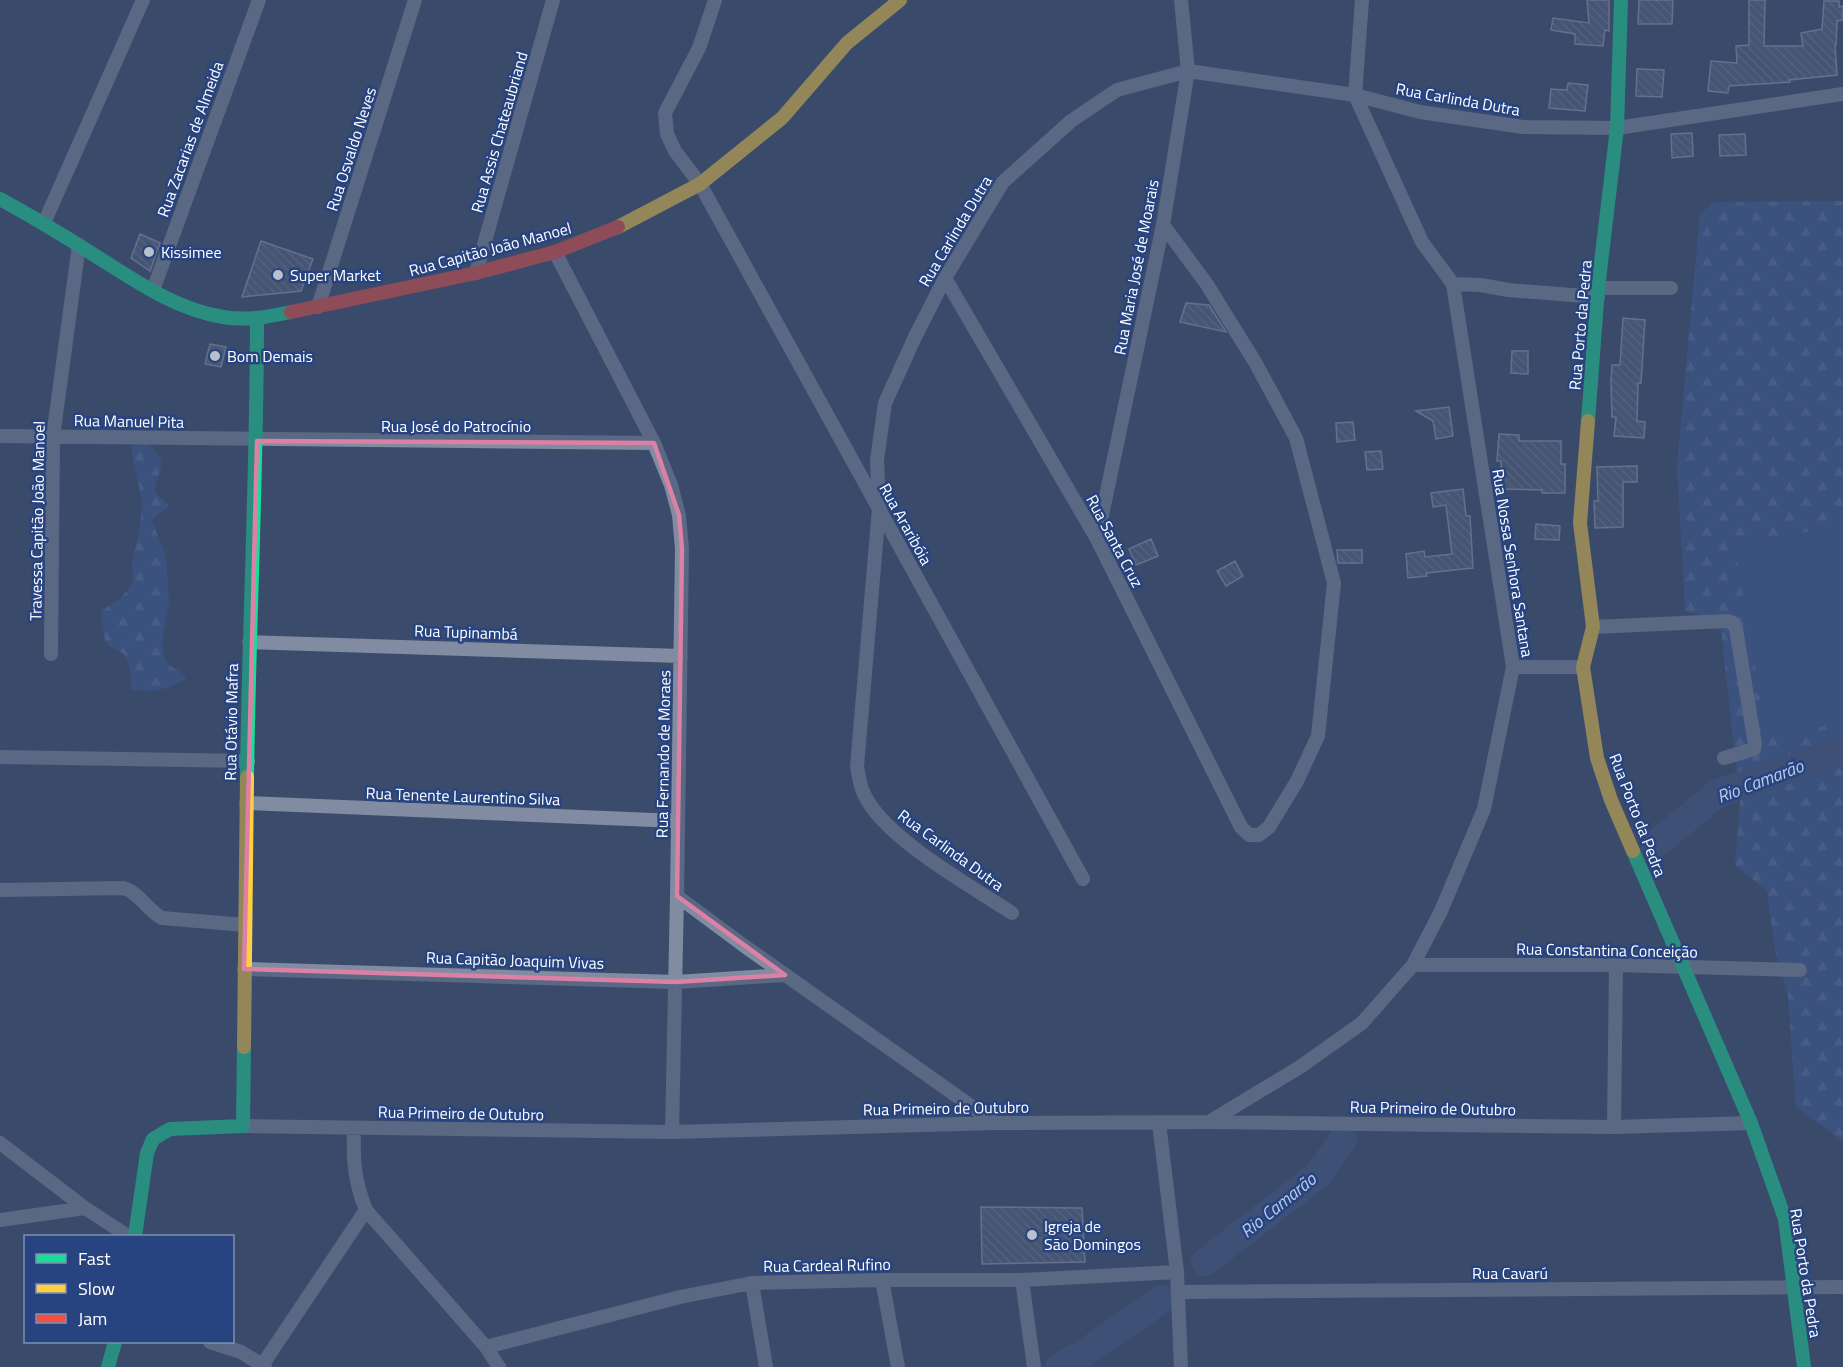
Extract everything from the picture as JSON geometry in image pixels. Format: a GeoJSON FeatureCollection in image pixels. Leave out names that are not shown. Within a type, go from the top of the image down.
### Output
{"type":"FeatureCollection","features":[{"type":"Feature","properties":{"kind":"main road","name":"Rua Capitão João Manoel"},"geometry":{"type":"LineString","coordinates":[[0,199],[44,223],[153,290],[187,307],[212,315],[236,319],[257,319],[476,273],[555,252],[625,224],[700,184],[782,118],[847,43],[900,0]]}},
{"type":"Feature","properties":{"kind":"main road","name":"Rua Porto da Pedra"},"geometry":{"type":"LineString","coordinates":[[1621,0],[1617,128],[1598,293],[1580,523],[1593,627],[1583,667],[1597,758],[1611,800],[1751,1123],[1785,1218],[1804,1367]]}},
{"type":"Feature","properties":{"kind":"main road","name":"Rua Otávio Mafra"},"geometry":{"type":"LineString","coordinates":[[243,1126],[246,803],[249,642],[257,441],[257,319]]}},
{"type":"Feature","properties":{"kind":"main road","name":"Rua Primeiro de Outubro"},"geometry":{"type":"LineString","coordinates":[[135,1235],[149,1145],[153,1138],[170,1129],[243,1126]]}},
{"type":"Feature","properties":{"kind":"main road"},"geometry":{"type":"LineString","coordinates":[[108,1367],[114,1343]]}},
{"type":"Feature","properties":{"kind":"street"},"geometry":{"type":"LineString","coordinates":[[44,223],[143,0]]}},
{"type":"Feature","properties":{"kind":"street","name":"Rua Zacarias de Almeida"},"geometry":{"type":"LineString","coordinates":[[153,290],[259,0]]}},
{"type":"Feature","properties":{"kind":"street","name":"Rua Osvaldo Neves"},"geometry":{"type":"LineString","coordinates":[[318,307],[415,0]]}},
{"type":"Feature","properties":{"kind":"street","name":"Rua Assis Chateaubriand"},"geometry":{"type":"LineString","coordinates":[[476,273],[553,0]]}},
{"type":"Feature","properties":{"kind":"street","name":"Rua Araribóia"},"geometry":{"type":"LineString","coordinates":[[715,0],[699,48],[665,113],[667,134],[675,151],[700,184],[1083,879]]}},
{"type":"Feature","properties":{"kind":"street","name":"Rua Maria José de Moarais"},"geometry":{"type":"LineString","coordinates":[[1098,539],[1163,225],[1188,71],[1181,0]]}},
{"type":"Feature","properties":{"kind":"street"},"geometry":{"type":"LineString","coordinates":[[1355,95],[1362,0]]}},
{"type":"Feature","properties":{"kind":"street","name":"Rua Carlinda Dutra"},"geometry":{"type":"LineString","coordinates":[[1011,913],[909,844],[883,821],[864,794],[857,767],[879,508],[877,460],[885,403],[945,278],[1002,182],[1071,120],[1117,90],[1188,71],[1355,95],[1420,112],[1523,127],[1617,128],[1843,94]]}},
{"type":"Feature","properties":{"kind":"street","name":"Rua Nossa Senhora Santana"},"geometry":{"type":"LineString","coordinates":[[1209,1122],[1300,1067],[1362,1023],[1413,965],[1441,911],[1484,809],[1513,667],[1452,284],[1422,242],[1355,95]]}},
{"type":"Feature","properties":{"kind":"street","name":"Rua Santa Cruz"},"geometry":{"type":"LineString","coordinates":[[945,278],[1098,539],[1241,827],[1249,835],[1259,835],[1269,827],[1297,781],[1318,736],[1334,583],[1296,438],[1255,362],[1219,303],[1163,225]]}},
{"type":"Feature","properties":{"kind":"street","name":"Travessa Capitão João Manoel"},"geometry":{"type":"LineString","coordinates":[[51,654],[53,437],[79,245]]}},
{"type":"Feature","properties":{"kind":"street","name":"Rua Fernando de Moraes"},"geometry":{"type":"LineString","coordinates":[[555,252],[654,443],[671,485],[679,515],[682,549],[681,656],[672,1132]]}},
{"type":"Feature","properties":{"kind":"street"},"geometry":{"type":"LineString","coordinates":[[1452,284],[1482,285],[1508,290],[1598,293],[1671,288]]}},
{"type":"Feature","properties":{"kind":"street","name":"Rua Manuel Pita"},"geometry":{"type":"LineString","coordinates":[[0,436],[257,441]]}},
{"type":"Feature","properties":{"kind":"street","name":"Rua José do Patrocínio"},"geometry":{"type":"LineString","coordinates":[[257,441],[654,443]]}},
{"type":"Feature","properties":{"kind":"street"},"geometry":{"type":"LineString","coordinates":[[1593,627],[1727,621],[1732,623],[1736,630],[1755,744],[1754,749],[1750,751],[1724,758]]}},
{"type":"Feature","properties":{"kind":"street","name":"Rua Tupinambá"},"geometry":{"type":"LineString","coordinates":[[249,642],[681,656]]}},
{"type":"Feature","properties":{"kind":"street"},"geometry":{"type":"LineString","coordinates":[[1513,667],[1583,667]]}},
{"type":"Feature","properties":{"kind":"street"},"geometry":{"type":"LineString","coordinates":[[0,757],[248,761]]}},
{"type":"Feature","properties":{"kind":"street","name":"Rua Tenente Laurentino Silva"},"geometry":{"type":"LineString","coordinates":[[246,803],[678,821]]}},
{"type":"Feature","properties":{"kind":"street"},"geometry":{"type":"LineString","coordinates":[[0,890],[123,888],[131,890],[154,914],[162,918],[244,925]]}},
{"type":"Feature","properties":{"kind":"street"},"geometry":{"type":"LineString","coordinates":[[677,896],[995,1123]]}},
{"type":"Feature","properties":{"kind":"street","name":"Rua Constantina Conceição"},"geometry":{"type":"LineString","coordinates":[[1413,965],[1616,965],[1800,970]]}},
{"type":"Feature","properties":{"kind":"street"},"geometry":{"type":"LineString","coordinates":[[1614,1127],[1616,965]]}},
{"type":"Feature","properties":{"kind":"street","name":"Rua Capitão Joaquim Vivas"},"geometry":{"type":"LineString","coordinates":[[244,969],[676,982],[785,975]]}},
{"type":"Feature","properties":{"kind":"street","name":"Rua Primeiro de Outubro"},"geometry":{"type":"LineString","coordinates":[[243,1126],[672,1132],[995,1123],[1209,1122],[1614,1127],[1751,1123]]}},
{"type":"Feature","properties":{"kind":"street"},"geometry":{"type":"LineString","coordinates":[[1160,1123],[1177,1272],[1181,1367]]}},
{"type":"Feature","properties":{"kind":"street"},"geometry":{"type":"LineString","coordinates":[[354,1128],[353,1165],[357,1189],[366,1210],[486,1347],[499,1367]]}},
{"type":"Feature","properties":{"kind":"street"},"geometry":{"type":"LineString","coordinates":[[0,1143],[85,1208],[126,1235]]}},
{"type":"Feature","properties":{"kind":"street"},"geometry":{"type":"LineString","coordinates":[[0,1220],[85,1208]]}},
{"type":"Feature","properties":{"kind":"street"},"geometry":{"type":"LineString","coordinates":[[216,1343],[242,1352],[264,1366],[366,1210]]}},
{"type":"Feature","properties":{"kind":"street","name":"Rua Cardeal Rufino"},"geometry":{"type":"LineString","coordinates":[[486,1347],[680,1297],[752,1283],[1022,1280],[1177,1272]]}},
{"type":"Feature","properties":{"kind":"street"},"geometry":{"type":"LineString","coordinates":[[882,1280],[898,1367]]}},
{"type":"Feature","properties":{"kind":"street"},"geometry":{"type":"LineString","coordinates":[[1022,1280],[1034,1367]]}},
{"type":"Feature","properties":{"kind":"street"},"geometry":{"type":"LineString","coordinates":[[752,1283],[766,1367]]}},
{"type":"Feature","properties":{"kind":"street","name":"Rua Cavarú"},"geometry":{"type":"LineString","coordinates":[[1178,1292],[1843,1287]]}},
{"type":"Feature","properties":{"kind":"highlighted area"},"geometry":{"type":"Polygon","coordinates":[[[257,441],[654,443],[679,515],[682,549],[677,896],[785,975],[676,982],[244,969],[257,441]]]}},
{"type":"Feature","properties":{"kind":"green space"},"geometry":{"type":"Polygon","coordinates":[[[1843,201],[1843,1141],[1796,1107],[1788,996],[1775,949],[1767,891],[1735,865],[1740,801],[1720,620],[1685,611],[1677,466],[1700,214],[1714,202],[1843,201]]]}},
{"type":"Feature","properties":{"kind":"green space"},"geometry":{"type":"Polygon","coordinates":[[[147,442],[161,459],[155,489],[158,496],[170,506],[152,521],[166,556],[169,603],[162,642],[164,658],[186,679],[167,688],[153,691],[132,689],[130,666],[124,654],[105,641],[101,611],[120,599],[131,586],[133,579],[132,564],[142,502],[131,448],[133,445],[147,442]]]}},
{"type":"Feature","properties":{"kind":"green space"},"geometry":{"type":"Polygon","coordinates":[[[1843,526],[1843,723],[1766,736],[1735,544],[1843,526]]]}},
{"type":"Feature","properties":{"kind":"building"},"geometry":{"type":"Polygon","coordinates":[[[1587,0],[1609,0],[1609,31],[1605,30],[1603,46],[1575,44],[1575,34],[1551,30],[1553,18],[1589,23],[1587,0]]]}},
{"type":"Feature","properties":{"kind":"building"},"geometry":{"type":"Polygon","coordinates":[[[1639,0],[1673,0],[1672,24],[1638,24],[1639,0]]]}},
{"type":"Feature","properties":{"kind":"building"},"geometry":{"type":"Polygon","coordinates":[[[1749,0],[1765,0],[1764,46],[1803,46],[1801,33],[1822,29],[1824,1],[1839,1],[1839,7],[1843,6],[1843,20],[1837,21],[1835,45],[1837,75],[1789,80],[1790,82],[1729,86],[1728,93],[1708,91],[1711,61],[1737,63],[1736,46],[1749,45],[1749,0]]]}},
{"type":"Feature","properties":{"kind":"building"},"geometry":{"type":"Polygon","coordinates":[[[1637,69],[1664,70],[1662,97],[1636,96],[1637,69]]]}},
{"type":"Feature","properties":{"kind":"building"},"geometry":{"type":"Polygon","coordinates":[[[1568,83],[1588,85],[1585,111],[1549,108],[1551,89],[1567,90],[1568,83]]]}},
{"type":"Feature","properties":{"kind":"building"},"geometry":{"type":"Polygon","coordinates":[[[1692,133],[1693,156],[1672,158],[1671,134],[1692,133]]]}},
{"type":"Feature","properties":{"kind":"building"},"geometry":{"type":"Polygon","coordinates":[[[1745,134],[1746,155],[1720,156],[1719,135],[1745,134]]]}},
{"type":"Feature","properties":{"kind":"building","name":"Kissimee"},"geometry":{"type":"Polygon","coordinates":[[[140,234],[160,243],[150,271],[131,258],[140,234]]]}},
{"type":"Feature","properties":{"kind":"building","name":"Super Market"},"geometry":{"type":"Polygon","coordinates":[[[261,241],[313,259],[301,291],[242,297],[261,241]]]}},
{"type":"Feature","properties":{"kind":"building"},"geometry":{"type":"Polygon","coordinates":[[[1186,303],[1209,305],[1226,332],[1180,322],[1186,303]]]}},
{"type":"Feature","properties":{"kind":"building"},"geometry":{"type":"Polygon","coordinates":[[[1623,318],[1645,320],[1641,383],[1638,383],[1637,421],[1645,422],[1644,438],[1614,436],[1616,417],[1612,417],[1612,365],[1620,365],[1623,318]]]}},
{"type":"Feature","properties":{"kind":"building","name":"Bom Demais"},"geometry":{"type":"Polygon","coordinates":[[[210,344],[226,347],[221,367],[205,364],[210,344]]]}},
{"type":"Feature","properties":{"kind":"building"},"geometry":{"type":"Polygon","coordinates":[[[1512,351],[1528,351],[1528,374],[1511,373],[1512,351]]]}},
{"type":"Feature","properties":{"kind":"building"},"geometry":{"type":"Polygon","coordinates":[[[1449,407],[1453,436],[1436,439],[1433,421],[1416,411],[1449,407]]]}},
{"type":"Feature","properties":{"kind":"building"},"geometry":{"type":"Polygon","coordinates":[[[1353,422],[1355,440],[1337,442],[1336,423],[1353,422]]]}},
{"type":"Feature","properties":{"kind":"building"},"geometry":{"type":"Polygon","coordinates":[[[1499,434],[1519,435],[1519,441],[1561,441],[1561,464],[1565,464],[1565,493],[1501,489],[1501,461],[1497,461],[1499,434]]]}},
{"type":"Feature","properties":{"kind":"building"},"geometry":{"type":"Polygon","coordinates":[[[1381,451],[1383,469],[1367,470],[1365,452],[1381,451]]]}},
{"type":"Feature","properties":{"kind":"building"},"geometry":{"type":"Polygon","coordinates":[[[1637,466],[1637,482],[1623,482],[1623,527],[1595,528],[1594,501],[1598,501],[1597,467],[1637,466]]]}},
{"type":"Feature","properties":{"kind":"building"},"geometry":{"type":"Polygon","coordinates":[[[1463,489],[1466,516],[1470,516],[1473,568],[1426,573],[1427,576],[1408,578],[1406,554],[1424,551],[1425,557],[1452,554],[1446,505],[1433,507],[1431,493],[1463,489]]]}},
{"type":"Feature","properties":{"kind":"building"},"geometry":{"type":"Polygon","coordinates":[[[1536,524],[1560,526],[1559,540],[1535,539],[1536,524]]]}},
{"type":"Feature","properties":{"kind":"building"},"geometry":{"type":"Polygon","coordinates":[[[1151,539],[1158,556],[1136,565],[1129,549],[1151,539]]]}},
{"type":"Feature","properties":{"kind":"building"},"geometry":{"type":"Polygon","coordinates":[[[1337,550],[1362,550],[1362,563],[1338,563],[1337,550]]]}},
{"type":"Feature","properties":{"kind":"building"},"geometry":{"type":"Polygon","coordinates":[[[1235,561],[1243,576],[1226,586],[1217,571],[1235,561]]]}},
{"type":"Feature","properties":{"kind":"building","name":"Igreja de São Domingos"},"geometry":{"type":"Polygon","coordinates":[[[981,1207],[1082,1208],[1085,1262],[982,1264],[981,1207]]]}},
{"type":"Feature","properties":{"kind":"waterway","name":"Rio Camarão"},"geometry":{"type":"LineString","coordinates":[[1655,845],[1718,793],[1843,751]]}},
{"type":"Feature","properties":{"kind":"waterway","name":"Rio Camarão"},"geometry":{"type":"LineString","coordinates":[[1205,1262],[1318,1175],[1343,1140]]}},
{"type":"Feature","properties":{"kind":"waterway","name":"Rio Camarão"},"geometry":{"type":"LineString","coordinates":[[1059,1367],[1083,1354],[1162,1299]]}},
{"type":"Feature","properties":{"kind":"traffic: fast"},"geometry":{"type":"LineString","coordinates":[[1588,421],[1598,288],[1617,128],[1621,0]]}},
{"type":"Feature","properties":{"kind":"traffic: fast"},"geometry":{"type":"LineString","coordinates":[[0,199],[154,292],[188,308],[240,319],[291,312]]}},
{"type":"Feature","properties":{"kind":"traffic: fast"},"geometry":{"type":"LineString","coordinates":[[247,777],[257,319]]}},
{"type":"Feature","properties":{"kind":"traffic: fast"},"geometry":{"type":"LineString","coordinates":[[1633,851],[1751,1123],[1785,1219],[1804,1367]]}},
{"type":"Feature","properties":{"kind":"traffic: fast"},"geometry":{"type":"LineString","coordinates":[[135,1235],[147,1153],[153,1139],[170,1129],[243,1126],[244,1047]]}},
{"type":"Feature","properties":{"kind":"traffic: fast"},"geometry":{"type":"LineString","coordinates":[[108,1367],[115,1343]]}},
{"type":"Feature","properties":{"kind":"traffic: slow"},"geometry":{"type":"LineString","coordinates":[[618,227],[700,184],[782,118],[847,43],[900,0]]}},
{"type":"Feature","properties":{"kind":"traffic: slow"},"geometry":{"type":"LineString","coordinates":[[1588,421],[1580,523],[1593,627],[1583,667],[1597,758],[1611,800],[1633,851]]}},
{"type":"Feature","properties":{"kind":"traffic: slow"},"geometry":{"type":"LineString","coordinates":[[244,1047],[247,777]]}},
{"type":"Feature","properties":{"kind":"traffic: jam"},"geometry":{"type":"LineString","coordinates":[[291,312],[476,273],[555,252],[618,227]]}},
{"type":"Feature","properties":{"kind":"place","name":"Kissimee"},"geometry":{"type":"Point","coordinates":[149,252]}},
{"type":"Feature","properties":{"kind":"place","name":"Super Market"},"geometry":{"type":"Point","coordinates":[278,275]}},
{"type":"Feature","properties":{"kind":"place","name":"Bom Demais"},"geometry":{"type":"Point","coordinates":[215,356]}},
{"type":"Feature","properties":{"kind":"place","name":"Igreja de São Domingos"},"geometry":{"type":"Point","coordinates":[1032,1235]}}]}
